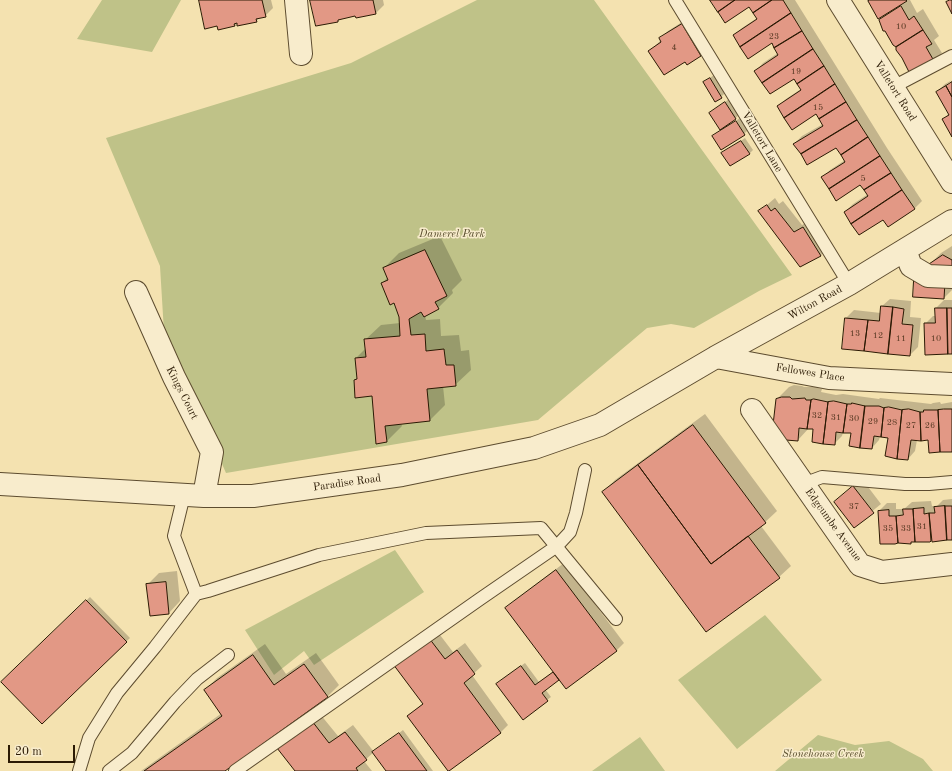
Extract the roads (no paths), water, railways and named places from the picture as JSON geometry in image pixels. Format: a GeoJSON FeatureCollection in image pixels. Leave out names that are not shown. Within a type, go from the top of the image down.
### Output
{"type":"FeatureCollection","features":[{"type":"Feature","properties":{"kind":"street"},"geometry":{"type":"LineString","coordinates":[[296,0],[301,54]]}},
{"type":"Feature","properties":{"kind":"street","name":"Valletort Road"},"geometry":{"type":"LineString","coordinates":[[838,0],[952,182]]}},
{"type":"Feature","properties":{"kind":"street","name":"Wilton Road"},"geometry":{"type":"LineString","coordinates":[[676,380],[716,356],[849,284],[952,221]]}},
{"type":"Feature","properties":{"kind":"street"},"geometry":{"type":"LineString","coordinates":[[905,250],[911,266],[928,276],[952,277]]}},
{"type":"Feature","properties":{"kind":"street","name":"Kings Court"},"geometry":{"type":"LineString","coordinates":[[136,292],[174,377],[212,452],[194,496]]}},
{"type":"Feature","properties":{"kind":"street","name":"Fellowes Place"},"geometry":{"type":"LineString","coordinates":[[716,356],[829,378],[952,384]]}},
{"type":"Feature","properties":{"kind":"street","name":"Paradise Road"},"geometry":{"type":"LineString","coordinates":[[0,484],[43,488],[194,496],[253,496],[390,477],[534,448],[600,425],[676,380]]}},
{"type":"Feature","properties":{"kind":"street","name":"Edgcumbe Avenue"},"geometry":{"type":"LineString","coordinates":[[752,410],[860,565],[882,572],[952,564]]}},
{"type":"Feature","properties":{"kind":"lane","name":"Valletort Lane"},"geometry":{"type":"LineString","coordinates":[[676,0],[849,284]]}},
{"type":"Feature","properties":{"kind":"lane"},"geometry":{"type":"LineString","coordinates":[[893,87],[952,56]]}},
{"type":"Feature","properties":{"kind":"lane"},"geometry":{"type":"LineString","coordinates":[[235,771],[480,598],[557,546],[570,532],[576,513],[585,470]]}},
{"type":"Feature","properties":{"kind":"lane"},"geometry":{"type":"LineString","coordinates":[[803,484],[822,477],[905,484],[952,482]]}},
{"type":"Feature","properties":{"kind":"lane"},"geometry":{"type":"LineString","coordinates":[[194,496],[174,536],[196,594]]}},
{"type":"Feature","properties":{"kind":"lane"},"geometry":{"type":"LineString","coordinates":[[79,771],[89,738],[117,693],[156,647],[196,594],[319,555],[426,534],[541,528],[616,619]]}},
{"type":"Feature","properties":{"kind":"lane"},"geometry":{"type":"LineString","coordinates":[[109,771],[132,753],[175,702],[197,679],[228,655]]}},
{"type":"Feature","properties":{"kind":"park label","name":"Damerel Park"},"geometry":{"type":"Point","coordinates":[452,234]}},
{"type":"Feature","properties":{"kind":"park label","name":"Stonehouse Creek"},"geometry":{"type":"Point","coordinates":[823,754]}}]}
